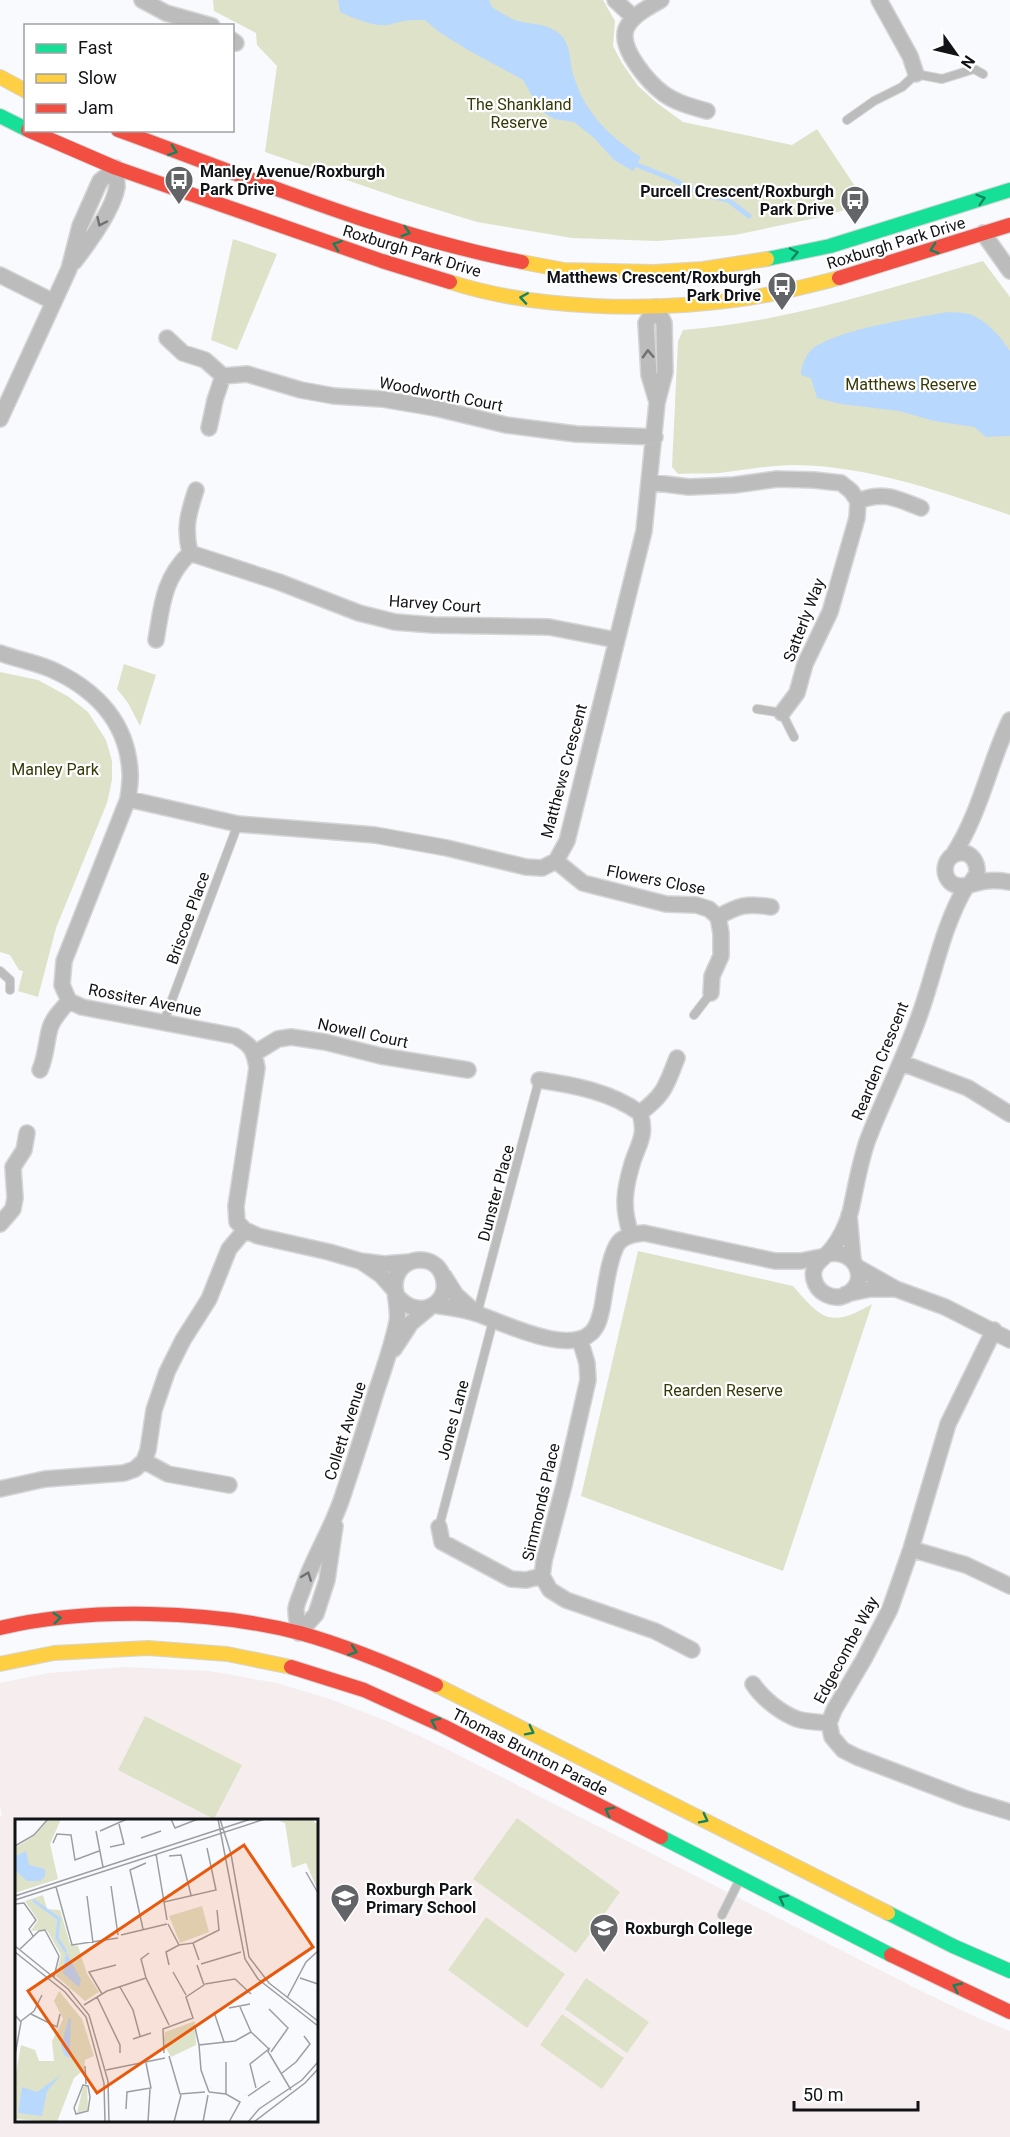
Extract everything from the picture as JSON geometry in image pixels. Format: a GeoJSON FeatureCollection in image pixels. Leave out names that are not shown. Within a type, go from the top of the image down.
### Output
{"type":"FeatureCollection","features":[{"type":"Feature","properties":{"kind":"street"},"geometry":{"type":"LineString","coordinates":[[142,0],[166,13],[205,24]]}},
{"type":"Feature","properties":{"kind":"street"},"geometry":{"type":"LineString","coordinates":[[615,0],[634,18]]}},
{"type":"Feature","properties":{"kind":"street"},"geometry":{"type":"LineString","coordinates":[[662,0],[634,18],[626,30],[625,44],[632,58],[649,80],[664,94],[682,104],[706,111]]}},
{"type":"Feature","properties":{"kind":"street"},"geometry":{"type":"LineString","coordinates":[[879,0],[910,56],[916,74]]}},
{"type":"Feature","properties":{"kind":"street"},"geometry":{"type":"LineString","coordinates":[[0,76],[24,90]]}},
{"type":"Feature","properties":{"kind":"street","name":"Roxburgh Park Drive"},"geometry":{"type":"LineString","coordinates":[[0,116],[24,128]]}},
{"type":"Feature","properties":{"kind":"street","name":"Roxburgh Park Drive"},"geometry":{"type":"LineString","coordinates":[[32,132],[93,158],[122,148],[262,182],[372,222],[467,251],[655,289],[678,305],[742,299],[838,278],[1010,225]]}},
{"type":"Feature","properties":{"kind":"street"},"geometry":{"type":"LineString","coordinates":[[0,419],[69,269],[80,226],[100,181],[122,148]]}},
{"type":"Feature","properties":{"kind":"street"},"geometry":{"type":"LineString","coordinates":[[69,269],[97,232],[117,188],[122,148]]}},
{"type":"Feature","properties":{"kind":"street","name":"Roxburgh Park Drive"},"geometry":{"type":"LineString","coordinates":[[122,148],[139,176],[382,261],[471,289],[563,304],[632,306],[655,289],[703,269],[737,265],[830,246],[1010,190]]}},
{"type":"Feature","properties":{"kind":"street"},"geometry":{"type":"LineString","coordinates":[[93,158],[100,181]]}},
{"type":"Feature","properties":{"kind":"street"},"geometry":{"type":"LineString","coordinates":[[117,188],[139,176]]}},
{"type":"Feature","properties":{"kind":"street"},"geometry":{"type":"LineString","coordinates":[[983,233],[1010,271]]}},
{"type":"Feature","properties":{"kind":"street"},"geometry":{"type":"LineString","coordinates":[[0,275],[54,302]]}},
{"type":"Feature","properties":{"kind":"street"},"geometry":{"type":"LineString","coordinates":[[646,323],[655,289]]}},
{"type":"Feature","properties":{"kind":"street","name":"Matthews Crescent"},"geometry":{"type":"LineString","coordinates":[[128,799],[238,824],[375,835],[447,848],[526,867],[542,868],[556,861],[567,842],[644,531],[657,404],[665,372],[664,323],[655,289]]}},
{"type":"Feature","properties":{"kind":"street"},"geometry":{"type":"LineString","coordinates":[[664,323],[678,305]]}},
{"type":"Feature","properties":{"kind":"street"},"geometry":{"type":"LineString","coordinates":[[632,306],[646,323]]}},
{"type":"Feature","properties":{"kind":"street","name":"Matthews Crescent"},"geometry":{"type":"LineString","coordinates":[[646,323],[649,375],[657,404]]}},
{"type":"Feature","properties":{"kind":"street"},"geometry":{"type":"LineString","coordinates":[[167,338],[183,353],[205,360],[224,375],[215,400],[209,428]]}},
{"type":"Feature","properties":{"kind":"street","name":"Woodworth Court"},"geometry":{"type":"LineString","coordinates":[[224,375],[247,374],[301,390],[334,396],[382,399],[435,408],[506,425],[576,434],[655,437]]}},
{"type":"Feature","properties":{"kind":"street"},"geometry":{"type":"LineString","coordinates":[[649,482],[689,487],[734,485],[777,479],[814,480],[841,483],[851,490],[858,501],[874,495],[891,496],[921,508]]}},
{"type":"Feature","properties":{"kind":"street"},"geometry":{"type":"LineString","coordinates":[[156,640],[163,598],[169,582],[177,566],[190,553],[186,535],[189,513],[196,490]]}},
{"type":"Feature","properties":{"kind":"street","name":"Satterly Way"},"geometry":{"type":"LineString","coordinates":[[782,713],[797,693],[805,664],[830,612],[857,518],[858,501]]}},
{"type":"Feature","properties":{"kind":"street","name":"Harvey Court"},"geometry":{"type":"LineString","coordinates":[[190,553],[279,582],[359,613],[396,622],[549,627],[616,640]]}},
{"type":"Feature","properties":{"kind":"street","name":"Rossiter Avenue"},"geometry":{"type":"LineString","coordinates":[[4,656],[56,671],[91,691],[111,715],[126,741],[131,772],[128,799],[64,961],[62,985],[69,1001],[82,1007],[235,1036],[247,1043],[255,1053]]}},
{"type":"Feature","properties":{"kind":"street"},"geometry":{"type":"LineString","coordinates":[[1009,882],[988,880],[958,886],[946,878],[945,865],[962,841],[975,814],[997,747],[1010,720]]}},
{"type":"Feature","properties":{"kind":"street"},"geometry":{"type":"LineString","coordinates":[[969,884],[977,874],[972,844],[975,814]]}},
{"type":"Feature","properties":{"kind":"street"},"geometry":{"type":"LineString","coordinates":[[953,855],[964,853],[991,873],[1009,882]]}},
{"type":"Feature","properties":{"kind":"street","name":"Flowers Close"},"geometry":{"type":"LineString","coordinates":[[556,861],[583,883],[666,904],[696,904],[709,909],[718,917],[721,933],[721,956],[712,976],[711,993]]}},
{"type":"Feature","properties":{"kind":"street","name":"Rearden Crescent"},"geometry":{"type":"LineString","coordinates":[[946,878],[948,922]]}},
{"type":"Feature","properties":{"kind":"street","name":"Rearden Crescent"},"geometry":{"type":"LineString","coordinates":[[825,1256],[849,1215],[867,1141],[902,1063],[922,1008],[948,922],[969,884]]}},
{"type":"Feature","properties":{"kind":"street","name":"Flowers Close"},"geometry":{"type":"LineString","coordinates":[[718,917],[734,908],[750,904],[771,907]]}},
{"type":"Feature","properties":{"kind":"street"},"geometry":{"type":"LineString","coordinates":[[40,1070],[46,1056],[50,1028],[69,1001]]}},
{"type":"Feature","properties":{"kind":"street","name":"Nowell Court"},"geometry":{"type":"LineString","coordinates":[[255,1053],[278,1039],[291,1037],[325,1042],[381,1056],[468,1070]]}},
{"type":"Feature","properties":{"kind":"street"},"geometry":{"type":"LineString","coordinates":[[255,1053],[257,1068],[236,1206],[237,1222],[245,1230],[258,1236],[360,1261],[384,1264],[417,1259],[426,1260],[434,1264],[456,1295],[477,1314]]}},
{"type":"Feature","properties":{"kind":"street"},"geometry":{"type":"LineString","coordinates":[[640,1113],[665,1089],[677,1058]]}},
{"type":"Feature","properties":{"kind":"street"},"geometry":{"type":"LineString","coordinates":[[902,1063],[968,1088],[1010,1114]]}},
{"type":"Feature","properties":{"kind":"street"},"geometry":{"type":"LineString","coordinates":[[539,1080],[567,1084],[612,1098],[640,1113],[643,1137],[632,1164],[624,1198],[624,1214],[631,1234]]}},
{"type":"Feature","properties":{"kind":"street"},"geometry":{"type":"LineString","coordinates":[[0,1224],[13,1209],[15,1198],[7,1165],[24,1150],[27,1133]]}},
{"type":"Feature","properties":{"kind":"street","name":"Rearden Crescent"},"geometry":{"type":"LineString","coordinates":[[849,1215],[855,1264]]}},
{"type":"Feature","properties":{"kind":"street"},"geometry":{"type":"LineString","coordinates":[[0,1489],[45,1479],[124,1473],[135,1469],[144,1461],[148,1450],[154,1410],[167,1372],[183,1340],[209,1299],[229,1249],[245,1230]]}},
{"type":"Feature","properties":{"kind":"street"},"geometry":{"type":"LineString","coordinates":[[360,1261],[381,1275],[404,1304],[412,1308],[431,1306],[477,1314],[533,1335],[567,1341],[580,1340],[592,1333],[599,1320],[613,1255],[619,1243],[631,1234],[644,1233],[775,1261],[801,1262],[842,1253],[855,1264],[896,1289],[945,1307],[1010,1340]]}},
{"type":"Feature","properties":{"kind":"street"},"geometry":{"type":"LineString","coordinates":[[816,1286],[814,1271],[825,1256]]}},
{"type":"Feature","properties":{"kind":"street"},"geometry":{"type":"LineString","coordinates":[[775,1261],[800,1274],[830,1296],[838,1297],[870,1289],[896,1289]]}},
{"type":"Feature","properties":{"kind":"street"},"geometry":{"type":"LineString","coordinates":[[396,1294],[395,1279],[398,1271],[409,1262]]}},
{"type":"Feature","properties":{"kind":"street"},"geometry":{"type":"LineString","coordinates":[[846,1294],[855,1286],[858,1273],[855,1264]]}},
{"type":"Feature","properties":{"kind":"street"},"geometry":{"type":"LineString","coordinates":[[431,1306],[440,1299],[443,1291],[442,1274]]}},
{"type":"Feature","properties":{"kind":"street","name":"Collett Avenue"},"geometry":{"type":"LineString","coordinates":[[294,1649],[316,1614],[327,1580],[337,1515],[387,1359],[397,1320],[396,1294]]}},
{"type":"Feature","properties":{"kind":"street","name":"Collett Avenue"},"geometry":{"type":"LineString","coordinates":[[387,1359],[411,1323],[431,1306]]}},
{"type":"Feature","properties":{"kind":"street","name":"Edgecombe Way"},"geometry":{"type":"LineString","coordinates":[[994,1330],[948,1425],[911,1549],[890,1609],[829,1723],[832,1737],[843,1750],[857,1757],[967,1799],[1010,1812]]}},
{"type":"Feature","properties":{"kind":"street","name":"Simmonds Place"},"geometry":{"type":"LineString","coordinates":[[580,1340],[587,1363],[588,1380],[542,1576],[550,1590],[566,1600],[655,1631],[692,1650]]}},
{"type":"Feature","properties":{"kind":"street"},"geometry":{"type":"LineString","coordinates":[[144,1461],[168,1474],[229,1485]]}},
{"type":"Feature","properties":{"kind":"street","name":"Collett Avenue"},"geometry":{"type":"LineString","coordinates":[[294,1649],[296,1609],[307,1574],[337,1515]]}},
{"type":"Feature","properties":{"kind":"street"},"geometry":{"type":"LineString","coordinates":[[439,1527],[442,1542],[512,1579],[526,1580],[542,1576]]}},
{"type":"Feature","properties":{"kind":"street"},"geometry":{"type":"LineString","coordinates":[[911,1549],[966,1565],[1010,1586]]}},
{"type":"Feature","properties":{"kind":"street"},"geometry":{"type":"LineString","coordinates":[[272,1628],[296,1609]]}},
{"type":"Feature","properties":{"kind":"street","name":"Thomas Brunton Parade"},"geometry":{"type":"LineString","coordinates":[[0,1629],[34,1620],[132,1612],[230,1620],[272,1628],[294,1649],[364,1690],[443,1726],[924,1972],[1010,2012]]}},
{"type":"Feature","properties":{"kind":"street"},"geometry":{"type":"LineString","coordinates":[[316,1614],[329,1643]]}},
{"type":"Feature","properties":{"kind":"street","name":"Thomas Brunton Parade"},"geometry":{"type":"LineString","coordinates":[[0,1664],[54,1653],[148,1648],[227,1654],[294,1649],[329,1643],[382,1660],[474,1703],[953,1946],[1010,1971]]}},
{"type":"Feature","properties":{"kind":"street"},"geometry":{"type":"LineString","coordinates":[[753,1684],[760,1695],[794,1718],[807,1722],[829,1723]]}},
{"type":"Feature","properties":{"kind":"lane"},"geometry":{"type":"LineString","coordinates":[[847,120],[874,101],[902,87],[916,74],[942,79],[974,69],[983,74]]}},
{"type":"Feature","properties":{"kind":"lane"},"geometry":{"type":"LineString","coordinates":[[756,709],[782,713],[794,737]]}},
{"type":"Feature","properties":{"kind":"lane","name":"Briscoe Place"},"geometry":{"type":"LineString","coordinates":[[164,1022],[238,824]]}},
{"type":"Feature","properties":{"kind":"lane"},"geometry":{"type":"LineString","coordinates":[[0,971],[10,980],[10,990]]}},
{"type":"Feature","properties":{"kind":"lane"},"geometry":{"type":"LineString","coordinates":[[694,1015],[711,993]]}},
{"type":"Feature","properties":{"kind":"lane","name":"Dunster Place"},"geometry":{"type":"LineString","coordinates":[[477,1314],[539,1080]]}},
{"type":"Feature","properties":{"kind":"lane","name":"Jones Lane"},"geometry":{"type":"LineString","coordinates":[[439,1527],[493,1321]]}},
{"type":"Feature","properties":{"kind":"lane"},"geometry":{"type":"LineString","coordinates":[[722,1915],[741,1878]]}},
{"type":"Feature","properties":{"kind":"shaded area","name":"Roxburgh College"},"geometry":{"type":"Polygon","coordinates":[[[124,1667],[210,1671],[277,1683],[330,1699],[387,1721],[443,1747],[923,1992],[1010,2031],[1010,2137],[0,2137],[0,1817],[2,1815],[0,1806],[0,1683],[48,1673],[124,1667]]]}},
{"type":"Feature","properties":{"kind":"green space","name":"The Shankland Reserve"},"geometry":{"type":"Polygon","coordinates":[[[213,0],[603,0],[615,21],[613,46],[638,86],[657,103],[683,122],[792,145],[817,129],[866,203],[825,216],[735,235],[657,241],[572,238],[477,222],[399,198],[265,152],[277,66],[257,45],[256,33],[214,11],[213,0]]]}},
{"type":"Feature","properties":{"kind":"green space"},"geometry":{"type":"Polygon","coordinates":[[[233,239],[277,254],[237,350],[211,340],[233,239]]]}},
{"type":"Feature","properties":{"kind":"green space","name":"Matthews Reserve"},"geometry":{"type":"Polygon","coordinates":[[[983,261],[1010,297],[1010,515],[905,482],[823,466],[786,465],[719,473],[678,474],[672,467],[678,341],[683,330],[759,320],[797,312],[983,261]]]}},
{"type":"Feature","properties":{"kind":"green space"},"geometry":{"type":"Polygon","coordinates":[[[124,664],[156,675],[140,726],[128,703],[117,689],[124,664]]]}},
{"type":"Feature","properties":{"kind":"green space","name":"Manley Park"},"geometry":{"type":"Polygon","coordinates":[[[0,672],[38,680],[69,697],[88,712],[106,740],[112,761],[112,780],[107,803],[56,928],[38,997],[18,991],[23,971],[19,970],[10,955],[0,952],[0,672]]]}},
{"type":"Feature","properties":{"kind":"green space","name":"Rearden Reserve"},"geometry":{"type":"Polygon","coordinates":[[[638,1251],[793,1286],[812,1307],[828,1317],[846,1316],[872,1304],[783,1571],[581,1496],[638,1251]]]}},
{"type":"Feature","properties":{"kind":"green space"},"geometry":{"type":"Polygon","coordinates":[[[145,1716],[242,1765],[214,1819],[118,1770],[145,1716]]]}},
{"type":"Feature","properties":{"kind":"green space"},"geometry":{"type":"Polygon","coordinates":[[[517,1818],[620,1892],[576,1953],[473,1879],[517,1818]]]}},
{"type":"Feature","properties":{"kind":"green space"},"geometry":{"type":"Polygon","coordinates":[[[486,1917],[565,1974],[527,2028],[448,1970],[486,1917]]]}},
{"type":"Feature","properties":{"kind":"green space"},"geometry":{"type":"Polygon","coordinates":[[[586,1978],[649,2022],[627,2053],[565,2009],[586,1978]]]}},
{"type":"Feature","properties":{"kind":"green space"},"geometry":{"type":"Polygon","coordinates":[[[562,2014],[624,2058],[602,2089],[540,2045],[562,2014]]]}},
{"type":"Feature","properties":{"kind":"water"},"geometry":{"type":"Polygon","coordinates":[[[338,0],[489,0],[492,7],[512,19],[555,30],[567,44],[574,77],[592,113],[619,141],[641,157],[633,171],[614,160],[593,137],[574,122],[554,119],[540,110],[523,80],[468,50],[439,32],[425,20],[386,25],[373,24],[340,12],[338,0]]]}},
{"type":"Feature","properties":{"kind":"water"},"geometry":{"type":"Polygon","coordinates":[[[948,312],[966,313],[978,318],[994,330],[1010,351],[1010,436],[986,437],[974,427],[934,421],[899,411],[841,404],[817,398],[811,378],[801,375],[803,362],[811,350],[832,339],[881,324],[948,312]]]}},
{"type":"Feature","properties":{"kind":"waterway"},"geometry":{"type":"LineString","coordinates":[[637,165],[672,179],[700,194],[728,200],[749,216]]}},
{"type":"Feature","properties":{"kind":"traffic: fast"},"geometry":{"type":"LineString","coordinates":[[0,116],[24,128]]}},
{"type":"Feature","properties":{"kind":"traffic: fast"},"geometry":{"type":"LineString","coordinates":[[767,259],[830,246],[1010,190]]}},
{"type":"Feature","properties":{"kind":"traffic: fast"},"geometry":{"type":"LineString","coordinates":[[661,1837],[891,1955]]}},
{"type":"Feature","properties":{"kind":"traffic: fast"},"geometry":{"type":"LineString","coordinates":[[888,1913],[953,1946],[1010,1971]]}},
{"type":"Feature","properties":{"kind":"traffic: slow"},"geometry":{"type":"LineString","coordinates":[[0,77],[24,90]]}},
{"type":"Feature","properties":{"kind":"traffic: slow"},"geometry":{"type":"LineString","coordinates":[[522,262],[564,270],[654,272],[703,269],[767,259]]}},
{"type":"Feature","properties":{"kind":"traffic: slow"},"geometry":{"type":"LineString","coordinates":[[450,282],[519,298],[556,303],[632,307],[741,299],[778,293],[839,278]]}},
{"type":"Feature","properties":{"kind":"traffic: slow"},"geometry":{"type":"LineString","coordinates":[[0,1664],[54,1653],[148,1648],[227,1654],[291,1667]]}},
{"type":"Feature","properties":{"kind":"traffic: slow"},"geometry":{"type":"LineString","coordinates":[[436,1685],[888,1913]]}},
{"type":"Feature","properties":{"kind":"traffic: jam"},"geometry":{"type":"LineString","coordinates":[[33,132],[116,168],[382,261],[450,282]]}},
{"type":"Feature","properties":{"kind":"traffic: jam"},"geometry":{"type":"LineString","coordinates":[[123,132],[368,221],[470,251],[522,262]]}},
{"type":"Feature","properties":{"kind":"traffic: jam"},"geometry":{"type":"LineString","coordinates":[[839,278],[1010,225]]}},
{"type":"Feature","properties":{"kind":"traffic: jam"},"geometry":{"type":"LineString","coordinates":[[0,1628],[35,1621],[111,1614],[150,1614],[228,1620],[265,1625],[318,1638],[369,1656],[436,1685]]}},
{"type":"Feature","properties":{"kind":"traffic: jam"},"geometry":{"type":"LineString","coordinates":[[291,1667],[364,1690],[443,1726],[661,1837]]}},
{"type":"Feature","properties":{"kind":"traffic: jam"},"geometry":{"type":"LineString","coordinates":[[891,1955],[1010,2012]]}},
{"type":"Feature","properties":{"kind":"place","name":"Manley Avenue/Roxburgh Park Drive"},"geometry":{"type":"Point","coordinates":[179,206]}},
{"type":"Feature","properties":{"kind":"place","name":"Purcell Crescent/Roxburgh Park Drive"},"geometry":{"type":"Point","coordinates":[855,226]}},
{"type":"Feature","properties":{"kind":"place","name":"Matthews Crescent/Roxburgh Park Drive"},"geometry":{"type":"Point","coordinates":[782,312]}},
{"type":"Feature","properties":{"kind":"place","name":"Roxburgh Park Primary School"},"geometry":{"type":"Point","coordinates":[345,1924]}},
{"type":"Feature","properties":{"kind":"place","name":"Roxburgh College"},"geometry":{"type":"Point","coordinates":[604,1954]}}]}
